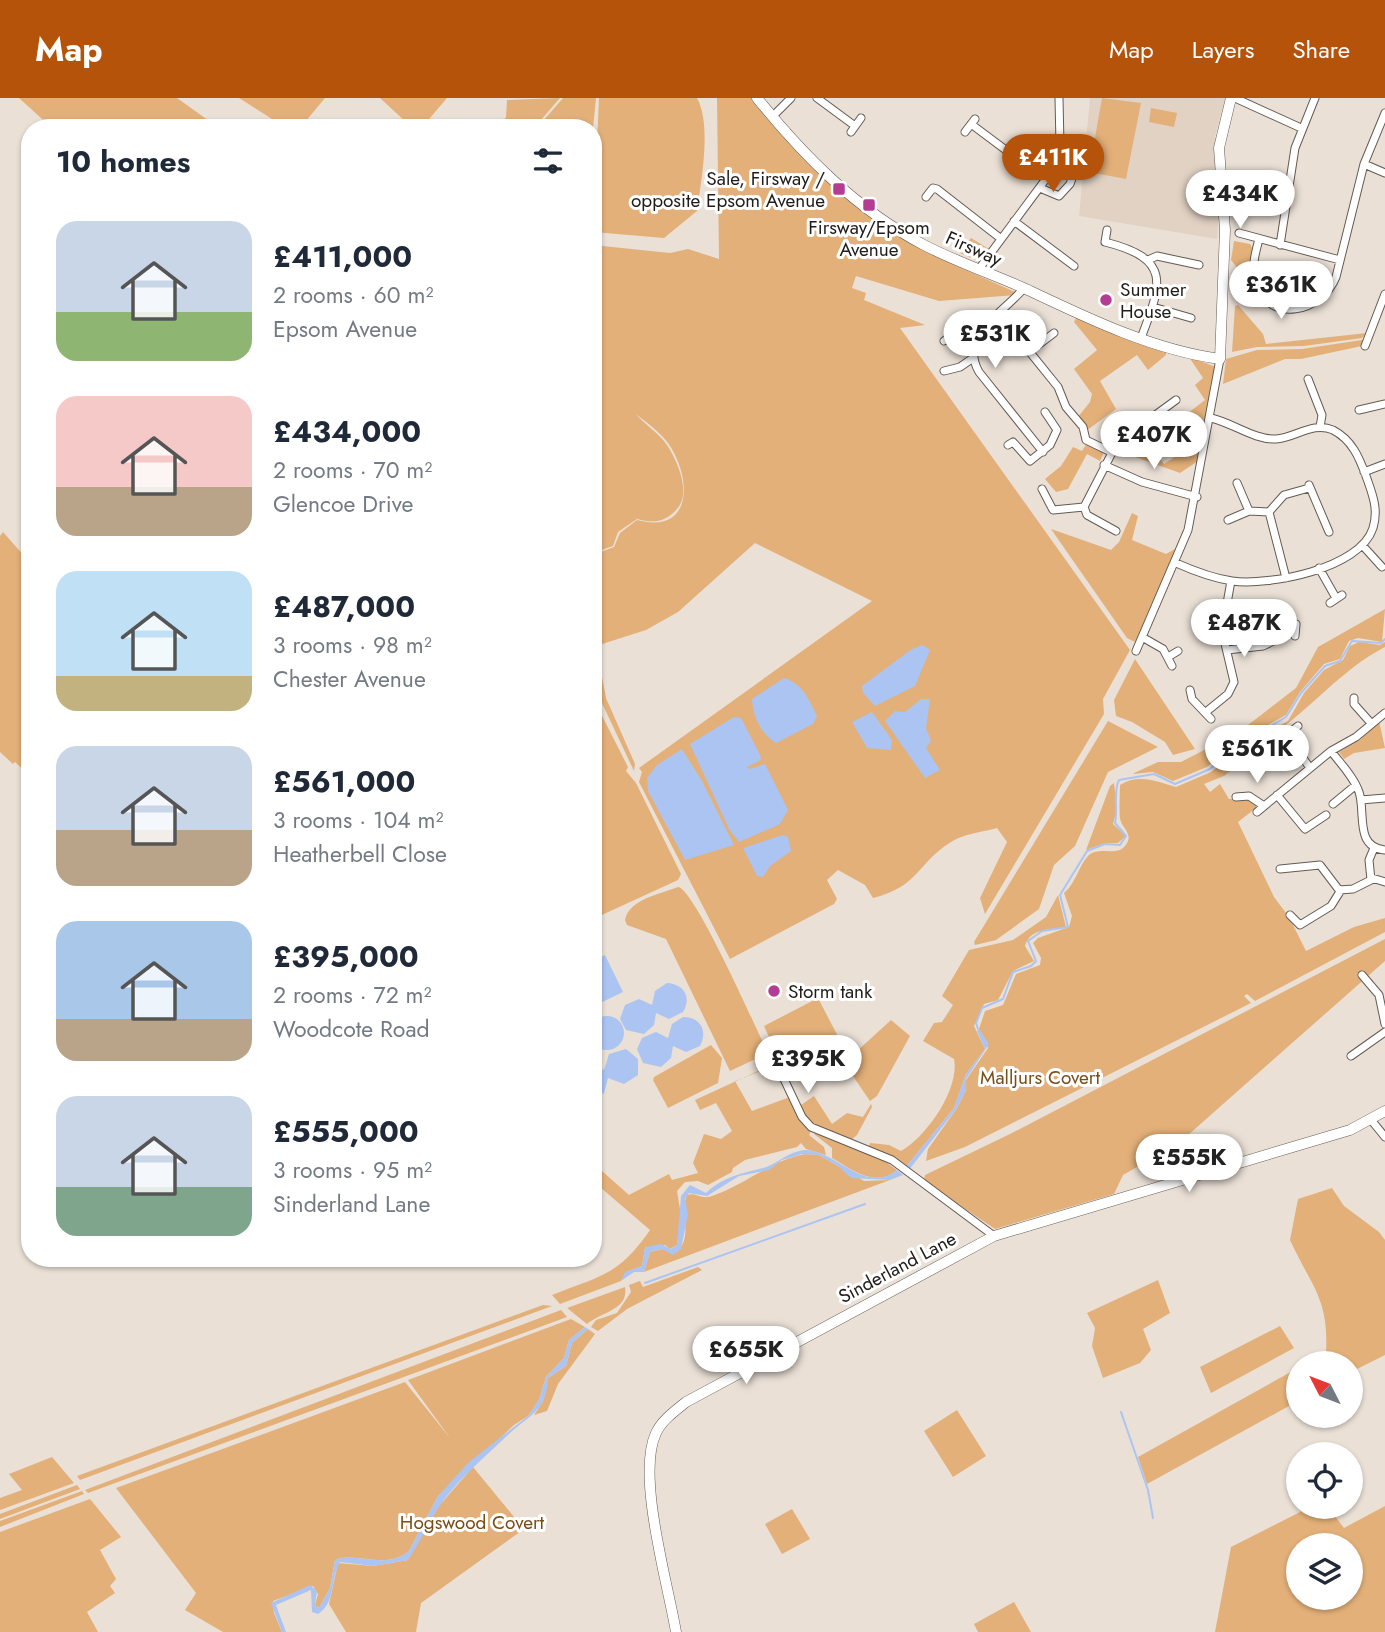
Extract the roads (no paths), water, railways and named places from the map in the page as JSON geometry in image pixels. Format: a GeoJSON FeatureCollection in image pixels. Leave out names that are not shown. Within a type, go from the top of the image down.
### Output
{"type":"FeatureCollection","features":[{"type":"Feature","properties":{"kind":"street","name":"Firsway"},"geometry":{"type":"LineString","coordinates":[[757,98],[824,172],[878,217],[924,244],[1141,338],[1220,359]]}},
{"type":"Feature","properties":{"kind":"street"},"geometry":{"type":"LineString","coordinates":[[772,117],[790,98]]}},
{"type":"Feature","properties":{"kind":"street"},"geometry":{"type":"LineString","coordinates":[[817,98],[853,129],[861,118]]}},
{"type":"Feature","properties":{"kind":"street"},"geometry":{"type":"LineString","coordinates":[[979,269],[1055,168],[1060,153],[1059,98]]}},
{"type":"Feature","properties":{"kind":"street"},"geometry":{"type":"LineString","coordinates":[[1136,651],[1176,563],[1197,497],[1211,418],[1220,359],[1225,230],[1219,149],[1233,98],[1301,128]]}},
{"type":"Feature","properties":{"kind":"street"},"geometry":{"type":"LineString","coordinates":[[1280,245],[1292,164],[1301,128],[1315,98]]}},
{"type":"Feature","properties":{"kind":"street"},"geometry":{"type":"LineString","coordinates":[[1259,239],[1254,259],[1256,285],[1264,298],[1279,306],[1300,309],[1319,301],[1332,286],[1364,163],[1385,113]]}},
{"type":"Feature","properties":{"kind":"street"},"geometry":{"type":"LineString","coordinates":[[965,132],[973,121],[1046,180]]}},
{"type":"Feature","properties":{"kind":"street"},"geometry":{"type":"LineString","coordinates":[[1364,163],[1385,173]]}},
{"type":"Feature","properties":{"kind":"street"},"geometry":{"type":"LineString","coordinates":[[1040,188],[1059,196],[1074,183],[1076,167]]}},
{"type":"Feature","properties":{"kind":"street"},"geometry":{"type":"LineString","coordinates":[[926,197],[933,188],[937,189],[1000,238]]}},
{"type":"Feature","properties":{"kind":"street"},"geometry":{"type":"LineString","coordinates":[[1014,221],[1074,266]]}},
{"type":"Feature","properties":{"kind":"street"},"geometry":{"type":"LineString","coordinates":[[1107,230],[1105,242],[1134,250],[1148,260],[1157,281],[1153,307],[1141,338]]}},
{"type":"Feature","properties":{"kind":"street"},"geometry":{"type":"LineString","coordinates":[[1239,233],[1340,260]]}},
{"type":"Feature","properties":{"kind":"street"},"geometry":{"type":"LineString","coordinates":[[1148,260],[1157,256],[1199,265]]}},
{"type":"Feature","properties":{"kind":"street"},"geometry":{"type":"LineString","coordinates":[[979,331],[1024,288]]}},
{"type":"Feature","properties":{"kind":"street"},"geometry":{"type":"LineString","coordinates":[[1365,346],[1385,296]]}},
{"type":"Feature","properties":{"kind":"street"},"geometry":{"type":"LineString","coordinates":[[1153,307],[1191,318]]}},
{"type":"Feature","properties":{"kind":"street"},"geometry":{"type":"LineString","coordinates":[[999,314],[1058,387],[1066,407],[1083,427],[1086,440],[1111,452]]}},
{"type":"Feature","properties":{"kind":"street"},"geometry":{"type":"LineString","coordinates":[[943,341],[975,319],[979,331],[973,358],[979,372],[1043,452]]}},
{"type":"Feature","properties":{"kind":"street"},"geometry":{"type":"LineString","coordinates":[[1030,352],[1050,334]]}},
{"type":"Feature","properties":{"kind":"street"},"geometry":{"type":"LineString","coordinates":[[944,371],[961,367],[973,358]]}},
{"type":"Feature","properties":{"kind":"street"},"geometry":{"type":"LineString","coordinates":[[1308,379],[1322,415],[1320,427]]}},
{"type":"Feature","properties":{"kind":"street"},"geometry":{"type":"LineString","coordinates":[[1116,531],[1087,515],[1084,507],[1111,452],[1127,434],[1176,400]]}},
{"type":"Feature","properties":{"kind":"street"},"geometry":{"type":"LineString","coordinates":[[1368,418],[1363,410],[1385,404]]}},
{"type":"Feature","properties":{"kind":"street"},"geometry":{"type":"LineString","coordinates":[[1008,444],[1013,442],[1030,461],[1043,452],[1054,440],[1057,430],[1045,412]]}},
{"type":"Feature","properties":{"kind":"street"},"geometry":{"type":"LineString","coordinates":[[1176,563],[1231,581],[1259,582],[1286,578],[1337,562],[1363,546],[1374,526],[1376,509],[1364,472],[1348,441],[1335,432],[1320,427],[1279,439],[1266,439],[1232,423],[1211,418]]}},
{"type":"Feature","properties":{"kind":"street"},"geometry":{"type":"LineString","coordinates":[[1364,472],[1385,464]]}},
{"type":"Feature","properties":{"kind":"street"},"geometry":{"type":"LineString","coordinates":[[1104,465],[1142,482],[1197,497]]}},
{"type":"Feature","properties":{"kind":"street"},"geometry":{"type":"LineString","coordinates":[[1237,483],[1249,511]]}},
{"type":"Feature","properties":{"kind":"street"},"geometry":{"type":"LineString","coordinates":[[1269,512],[1284,495],[1309,487],[1331,528]]}},
{"type":"Feature","properties":{"kind":"street"},"geometry":{"type":"LineString","coordinates":[[1042,489],[1051,513],[1084,507]]}},
{"type":"Feature","properties":{"kind":"street"},"geometry":{"type":"LineString","coordinates":[[1228,521],[1249,511],[1269,512]]}},
{"type":"Feature","properties":{"kind":"street"},"geometry":{"type":"LineString","coordinates":[[1269,512],[1286,578]]}},
{"type":"Feature","properties":{"kind":"street"},"geometry":{"type":"LineString","coordinates":[[1363,546],[1382,569]]}},
{"type":"Feature","properties":{"kind":"street"},"geometry":{"type":"LineString","coordinates":[[1319,568],[1336,599]]}},
{"type":"Feature","properties":{"kind":"street"},"geometry":{"type":"LineString","coordinates":[[1182,700],[1190,693],[1208,716],[1233,686],[1234,672],[1222,625],[1231,581]]}},
{"type":"Feature","properties":{"kind":"street"},"geometry":{"type":"LineString","coordinates":[[1227,650],[1263,646],[1295,630]]}},
{"type":"Feature","properties":{"kind":"street"},"geometry":{"type":"LineString","coordinates":[[1142,637],[1156,643],[1172,666]]}},
{"type":"Feature","properties":{"kind":"street"},"geometry":{"type":"LineString","coordinates":[[1168,657],[1178,651]]}},
{"type":"Feature","properties":{"kind":"street"},"geometry":{"type":"LineString","coordinates":[[1354,698],[1354,704],[1369,723]]}},
{"type":"Feature","properties":{"kind":"street"},"geometry":{"type":"LineString","coordinates":[[1257,812],[1331,751],[1356,737],[1369,723],[1385,713]]}},
{"type":"Feature","properties":{"kind":"street"},"geometry":{"type":"LineString","coordinates":[[1298,726],[1288,736],[1310,768]]}},
{"type":"Feature","properties":{"kind":"street"},"geometry":{"type":"LineString","coordinates":[[1331,751],[1356,785],[1361,800],[1364,833],[1374,848],[1385,850]]}},
{"type":"Feature","properties":{"kind":"street"},"geometry":{"type":"LineString","coordinates":[[1333,804],[1356,785]]}},
{"type":"Feature","properties":{"kind":"street"},"geometry":{"type":"LineString","coordinates":[[1245,786],[1245,796]]}},
{"type":"Feature","properties":{"kind":"street"},"geometry":{"type":"LineString","coordinates":[[1277,795],[1305,829],[1326,815]]}},
{"type":"Feature","properties":{"kind":"street"},"geometry":{"type":"LineString","coordinates":[[1236,797],[1245,796],[1264,806]]}},
{"type":"Feature","properties":{"kind":"street"},"geometry":{"type":"LineString","coordinates":[[1361,800],[1385,798]]}},
{"type":"Feature","properties":{"kind":"street"},"geometry":{"type":"LineString","coordinates":[[1290,915],[1300,925],[1331,906],[1340,890],[1368,884],[1372,878],[1368,860],[1374,848]]}},
{"type":"Feature","properties":{"kind":"street"},"geometry":{"type":"LineString","coordinates":[[1280,869],[1320,865],[1340,890]]}},
{"type":"Feature","properties":{"kind":"street"},"geometry":{"type":"LineString","coordinates":[[1372,878],[1385,882]]}},
{"type":"Feature","properties":{"kind":"street"},"geometry":{"type":"LineString","coordinates":[[1362,975],[1375,989],[1384,1012],[1385,1024]]}},
{"type":"Feature","properties":{"kind":"street"},"geometry":{"type":"LineString","coordinates":[[1351,1056],[1385,1032]]}},
{"type":"Feature","properties":{"kind":"street"},"geometry":{"type":"LineString","coordinates":[[784,1079],[802,1117],[811,1127],[897,1164],[994,1236]]}},
{"type":"Feature","properties":{"kind":"street","name":"Sinderland Lane"},"geometry":{"type":"LineString","coordinates":[[676,1632],[649,1475],[650,1451],[661,1425],[699,1394],[994,1236],[1338,1134],[1372,1121],[1385,1111]]}},
{"type":"Feature","properties":{"kind":"street"},"geometry":{"type":"LineString","coordinates":[[1372,1121],[1385,1137]]}},
{"type":"Feature","properties":{"kind":"water"},"geometry":{"type":"Polygon","coordinates":[[[923,645],[930,650],[915,686],[875,706],[863,693],[862,686],[912,649],[923,645]]]}},
{"type":"Feature","properties":{"kind":"water"},"geometry":{"type":"Polygon","coordinates":[[[784,678],[800,688],[817,716],[813,724],[776,743],[766,735],[759,724],[752,699],[784,678]]]}},
{"type":"Feature","properties":{"kind":"water"},"geometry":{"type":"Polygon","coordinates":[[[921,699],[930,699],[926,728],[931,741],[926,748],[940,770],[925,778],[885,721],[895,711],[905,712],[921,699]]]}},
{"type":"Feature","properties":{"kind":"water"},"geometry":{"type":"Polygon","coordinates":[[[872,712],[892,740],[891,750],[867,748],[852,722],[872,712]]]}},
{"type":"Feature","properties":{"kind":"water"},"geometry":{"type":"Polygon","coordinates":[[[734,717],[741,718],[760,755],[761,760],[747,767],[750,769],[765,764],[788,810],[780,824],[739,842],[729,829],[690,744],[734,717]]]}},
{"type":"Feature","properties":{"kind":"water"},"geometry":{"type":"Polygon","coordinates":[[[682,749],[702,781],[734,845],[685,860],[648,791],[647,778],[657,765],[682,749]]]}},
{"type":"Feature","properties":{"kind":"water"},"geometry":{"type":"Polygon","coordinates":[[[783,835],[788,837],[791,851],[770,866],[763,877],[757,876],[743,848],[783,835]]]}},
{"type":"Feature","properties":{"kind":"water"},"geometry":{"type":"Polygon","coordinates":[[[605,955],[623,992],[602,1002],[602,956],[605,955]]]}},
{"type":"Feature","properties":{"kind":"water"},"geometry":{"type":"Polygon","coordinates":[[[667,983],[678,986],[685,992],[687,1001],[683,1012],[669,1019],[656,1013],[654,1025],[644,1034],[626,1030],[620,1019],[625,1005],[639,999],[652,1005],[655,991],[667,983]]]}},
{"type":"Feature","properties":{"kind":"water"},"geometry":{"type":"Polygon","coordinates":[[[683,1017],[694,1019],[701,1026],[703,1035],[700,1046],[686,1052],[673,1046],[671,1058],[661,1067],[643,1063],[637,1049],[642,1038],[656,1032],[668,1038],[672,1024],[683,1017]]]}},
{"type":"Feature","properties":{"kind":"water"},"geometry":{"type":"Polygon","coordinates":[[[602,1018],[613,1018],[619,1021],[624,1033],[619,1045],[607,1050],[602,1048],[602,1018]]]}},
{"type":"Feature","properties":{"kind":"water"},"geometry":{"type":"Polygon","coordinates":[[[979,1029],[989,1044],[966,1079],[966,1090],[957,1108],[909,1170],[906,1167],[954,1108],[966,1074],[985,1049],[977,1031],[979,1029]]]}},
{"type":"Feature","properties":{"kind":"water"},"geometry":{"type":"Polygon","coordinates":[[[626,1049],[638,1059],[638,1075],[624,1084],[608,1078],[602,1094],[602,1069],[604,1070],[609,1054],[626,1049]]]}},
{"type":"Feature","properties":{"kind":"water"},"geometry":{"type":"Polygon","coordinates":[[[804,1150],[827,1156],[873,1178],[885,1177],[897,1170],[903,1175],[890,1180],[851,1178],[838,1166],[819,1155],[802,1154],[782,1160],[769,1170],[739,1176],[707,1196],[689,1193],[685,1199],[688,1214],[681,1249],[673,1255],[662,1249],[650,1252],[644,1272],[634,1272],[621,1281],[625,1272],[642,1266],[645,1247],[661,1244],[671,1249],[677,1245],[681,1196],[690,1185],[706,1193],[726,1179],[768,1166],[804,1150]]]}},
{"type":"Feature","properties":{"kind":"water"},"geometry":{"type":"Polygon","coordinates":[[[585,1327],[588,1329],[572,1343],[566,1366],[548,1378],[541,1405],[451,1491],[408,1560],[373,1566],[340,1562],[328,1604],[318,1614],[312,1612],[311,1590],[276,1605],[286,1632],[282,1632],[271,1603],[310,1585],[317,1591],[315,1605],[319,1608],[330,1588],[335,1560],[390,1560],[409,1551],[438,1496],[469,1462],[528,1416],[539,1400],[546,1377],[564,1358],[569,1340],[585,1327]]]}},
{"type":"Feature","properties":{"kind":"waterway"},"geometry":{"type":"LineString","coordinates":[[978,1029],[976,1023],[982,1008],[1003,999],[1013,972],[1031,966],[1036,961],[1028,941],[1042,931],[1068,927],[1060,895],[1087,851],[1105,844],[1120,845],[1126,836],[1115,823],[1116,789],[1119,780],[1154,774],[1175,784],[1210,769],[1238,745],[1286,717],[1301,693],[1325,666],[1340,661],[1352,641],[1381,643],[1385,639]]}},
{"type":"Feature","properties":{"kind":"waterway"},"geometry":{"type":"LineString","coordinates":[[645,1283],[865,1204]]}},
{"type":"Feature","properties":{"kind":"waterway"},"geometry":{"type":"LineString","coordinates":[[1121,1412],[1148,1490],[1153,1518]]}},
{"type":"Feature","properties":{"kind":"place","name":"Sale, Firsway / opposite Epsom Avenue"},"geometry":{"type":"Point","coordinates":[839,189]}},
{"type":"Feature","properties":{"kind":"place","name":"Firsway/Epsom Avenue"},"geometry":{"type":"Point","coordinates":[869,205]}},
{"type":"Feature","properties":{"kind":"place","name":"Summer House"},"geometry":{"type":"Point","coordinates":[1106,300]}},
{"type":"Feature","properties":{"kind":"place","name":"Storm tank"},"geometry":{"type":"Point","coordinates":[774,991]}},
{"type":"Feature","properties":{"kind":"park label","name":"Malljurs Covert"},"geometry":{"type":"Point","coordinates":[1040,1077]}},
{"type":"Feature","properties":{"kind":"park label","name":"Hogswood Covert"},"geometry":{"type":"Point","coordinates":[472,1522]}}]}
